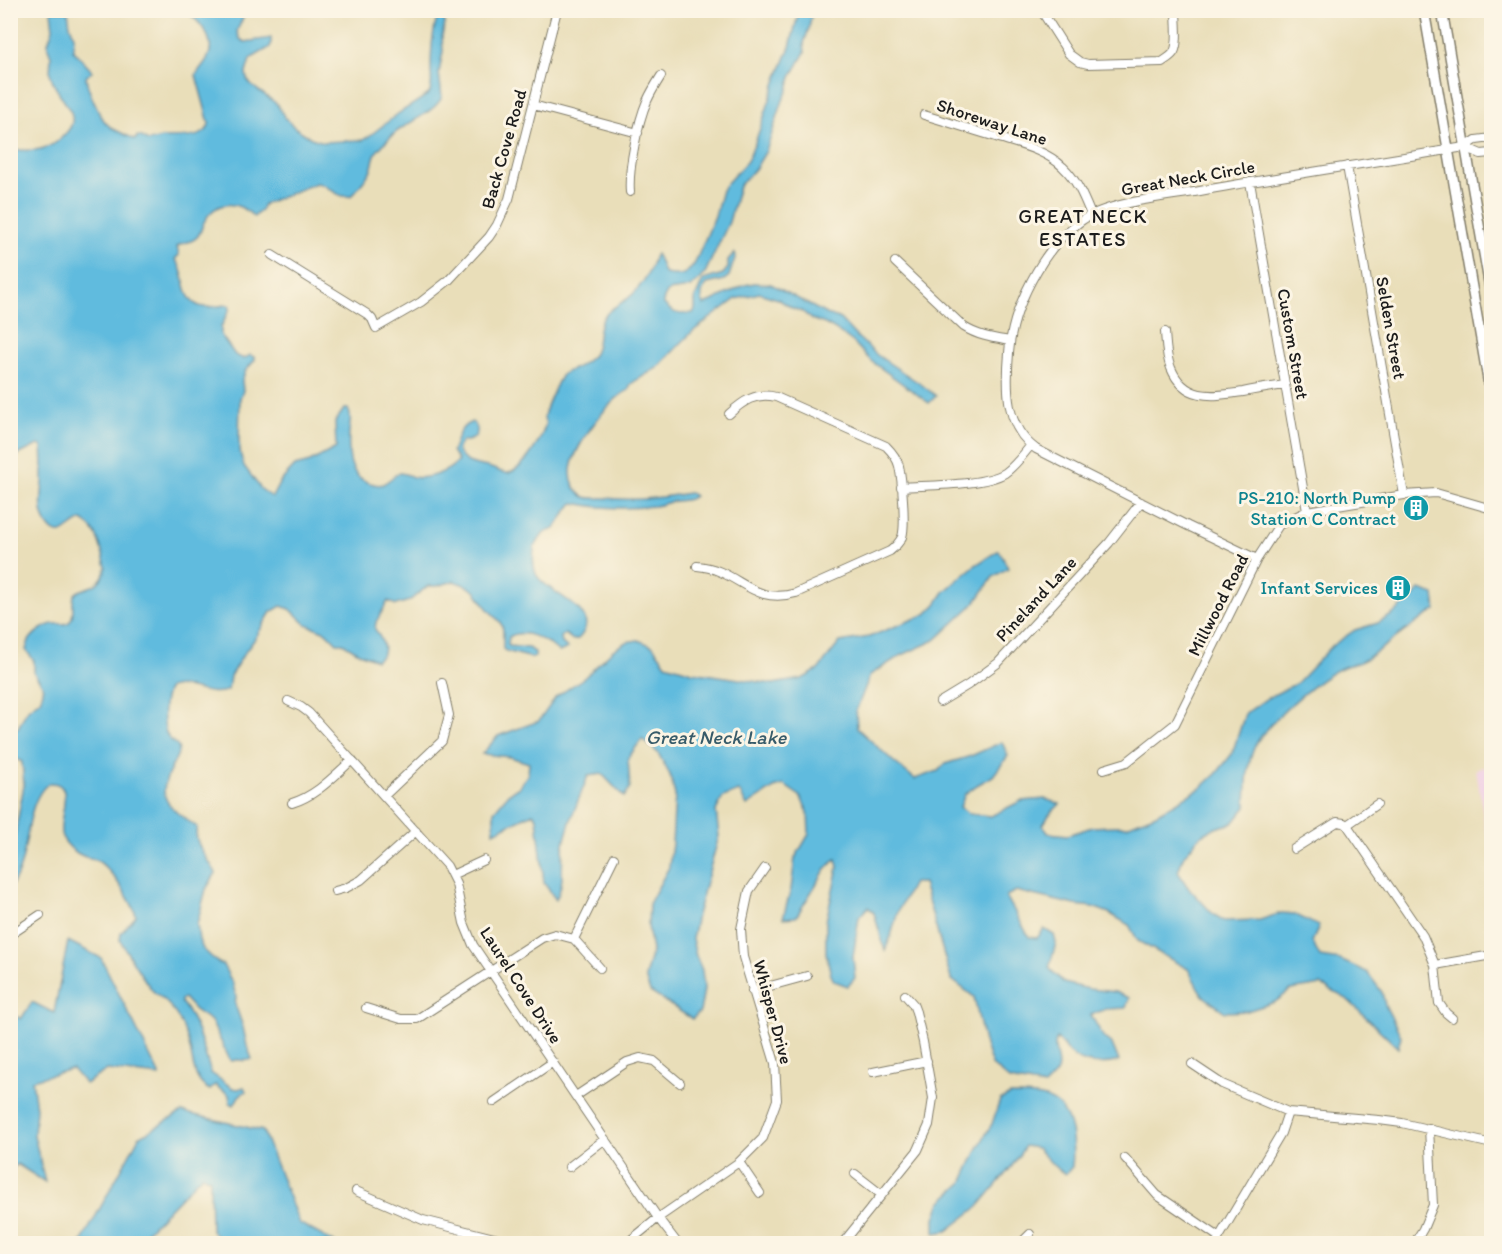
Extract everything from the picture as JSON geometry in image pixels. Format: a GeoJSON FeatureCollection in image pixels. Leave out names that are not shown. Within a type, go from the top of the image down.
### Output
{"type":"FeatureCollection","features":[{"type":"Feature","properties":{"kind":"main road"},"geometry":{"type":"LineString","coordinates":[[1424,10],[1491,403]]}},
{"type":"Feature","properties":{"kind":"main road"},"geometry":{"type":"LineString","coordinates":[[1442,10],[1491,300]]}},
{"type":"Feature","properties":{"kind":"street","name":"Back Cove Road"},"geometry":{"type":"LineString","coordinates":[[272,255],[367,314],[376,328],[411,309],[436,291],[484,244],[497,225],[509,199],[557,10]]}},
{"type":"Feature","properties":{"kind":"street"},"geometry":{"type":"LineString","coordinates":[[1041,10],[1069,54],[1080,62],[1088,64],[1162,62],[1167,59],[1173,54],[1176,46],[1176,10]]}},
{"type":"Feature","properties":{"kind":"street"},"geometry":{"type":"LineString","coordinates":[[630,192],[630,172],[638,133],[647,101],[661,76]]}},
{"type":"Feature","properties":{"kind":"street"},"geometry":{"type":"LineString","coordinates":[[533,105],[638,133]]}},
{"type":"Feature","properties":{"kind":"street","name":"Shoreway Lane"},"geometry":{"type":"LineString","coordinates":[[924,115],[1046,154],[1064,167],[1072,177],[1091,215]]}},
{"type":"Feature","properties":{"kind":"street"},"geometry":{"type":"LineString","coordinates":[[1465,147],[1476,140],[1491,138]]}},
{"type":"Feature","properties":{"kind":"street"},"geometry":{"type":"LineString","coordinates":[[1465,147],[1481,154],[1491,153]]}},
{"type":"Feature","properties":{"kind":"street","name":"Great Neck Circle"},"geometry":{"type":"LineString","coordinates":[[1257,559],[1031,445],[1018,430],[1011,412],[1008,379],[1010,341],[1016,317],[1036,272],[1059,241],[1082,220],[1121,205],[1347,165],[1465,147]]}},
{"type":"Feature","properties":{"kind":"street","name":"Selden Street"},"geometry":{"type":"LineString","coordinates":[[1347,165],[1404,495]]}},
{"type":"Feature","properties":{"kind":"street","name":"Custom Street"},"geometry":{"type":"LineString","coordinates":[[1250,182],[1307,511]]}},
{"type":"Feature","properties":{"kind":"street"},"geometry":{"type":"LineString","coordinates":[[896,262],[964,327],[984,336],[1010,341]]}},
{"type":"Feature","properties":{"kind":"street"},"geometry":{"type":"LineString","coordinates":[[1165,332],[1168,361],[1172,370],[1182,385],[1197,394],[1218,395],[1285,385]]}},
{"type":"Feature","properties":{"kind":"street"},"geometry":{"type":"LineString","coordinates":[[697,566],[723,572],[754,591],[779,597],[796,593],[890,551],[900,541],[904,528],[899,466],[886,446],[768,395],[745,400],[729,414]]}},
{"type":"Feature","properties":{"kind":"street"},"geometry":{"type":"LineString","coordinates":[[901,487],[979,482],[995,478],[1012,467],[1031,445]]}},
{"type":"Feature","properties":{"kind":"street","name":"Millwood Road"},"geometry":{"type":"LineString","coordinates":[[1104,769],[1127,762],[1175,724],[1257,559],[1279,525],[1307,511],[1404,495],[1436,493],[1491,509]]}},
{"type":"Feature","properties":{"kind":"street","name":"Pineland Lane"},"geometry":{"type":"LineString","coordinates":[[940,702],[998,663],[1109,543],[1141,502]]}},
{"type":"Feature","properties":{"kind":"street"},"geometry":{"type":"LineString","coordinates":[[384,796],[442,741],[449,715],[442,683]]}},
{"type":"Feature","properties":{"kind":"street","name":"Laurel Cove Drive"},"geometry":{"type":"LineString","coordinates":[[288,701],[309,712],[440,857],[452,875],[458,891],[468,936],[658,1218],[678,1244]]}},
{"type":"Feature","properties":{"kind":"street"},"geometry":{"type":"LineString","coordinates":[[292,803],[317,791],[352,760]]}},
{"type":"Feature","properties":{"kind":"street"},"geometry":{"type":"LineString","coordinates":[[1347,825],[1377,804]]}},
{"type":"Feature","properties":{"kind":"street"},"geometry":{"type":"LineString","coordinates":[[1294,849],[1337,822],[1347,825],[1418,927],[1435,965],[1439,1004],[1452,1018]]}},
{"type":"Feature","properties":{"kind":"street"},"geometry":{"type":"LineString","coordinates":[[335,891],[361,880],[416,831]]}},
{"type":"Feature","properties":{"kind":"street"},"geometry":{"type":"LineString","coordinates":[[574,939],[614,858]]}},
{"type":"Feature","properties":{"kind":"street"},"geometry":{"type":"LineString","coordinates":[[452,875],[484,860]]}},
{"type":"Feature","properties":{"kind":"street","name":"Whisper Drive"},"geometry":{"type":"LineString","coordinates":[[626,1244],[658,1218],[739,1162],[763,1138],[777,1100],[774,1063],[743,957],[741,929],[749,891],[765,867]]}},
{"type":"Feature","properties":{"kind":"street"},"geometry":{"type":"LineString","coordinates":[[10,935],[40,915]]}},
{"type":"Feature","properties":{"kind":"street"},"geometry":{"type":"LineString","coordinates":[[366,1008],[401,1019],[417,1019],[542,938],[555,934],[574,939],[600,968]]}},
{"type":"Feature","properties":{"kind":"street"},"geometry":{"type":"LineString","coordinates":[[1435,965],[1491,955]]}},
{"type":"Feature","properties":{"kind":"street"},"geometry":{"type":"LineString","coordinates":[[752,991],[807,976]]}},
{"type":"Feature","properties":{"kind":"street"},"geometry":{"type":"LineString","coordinates":[[843,1244],[918,1150],[929,1125],[933,1098],[927,1061],[916,1012],[913,1004],[905,995]]}},
{"type":"Feature","properties":{"kind":"street"},"geometry":{"type":"LineString","coordinates":[[576,1096],[627,1062],[640,1058],[654,1062],[680,1083]]}},
{"type":"Feature","properties":{"kind":"street"},"geometry":{"type":"LineString","coordinates":[[873,1072],[927,1061]]}},
{"type":"Feature","properties":{"kind":"street"},"geometry":{"type":"LineString","coordinates":[[494,1102],[553,1062]]}},
{"type":"Feature","properties":{"kind":"street"},"geometry":{"type":"LineString","coordinates":[[1192,1064],[1222,1084],[1288,1112],[1379,1120],[1429,1128],[1491,1144]]}},
{"type":"Feature","properties":{"kind":"street"},"geometry":{"type":"LineString","coordinates":[[1125,1158],[1158,1195],[1217,1240],[1281,1133],[1288,1112]]}},
{"type":"Feature","properties":{"kind":"street"},"geometry":{"type":"LineString","coordinates":[[1413,1244],[1423,1229],[1433,1205],[1429,1128]]}},
{"type":"Feature","properties":{"kind":"street"},"geometry":{"type":"LineString","coordinates":[[569,1167],[605,1139]]}},
{"type":"Feature","properties":{"kind":"street"},"geometry":{"type":"LineString","coordinates":[[739,1162],[760,1193]]}},
{"type":"Feature","properties":{"kind":"street"},"geometry":{"type":"LineString","coordinates":[[855,1174],[882,1195]]}},
{"type":"Feature","properties":{"kind":"street"},"geometry":{"type":"LineString","coordinates":[[356,1191],[423,1220],[517,1244]]}},
{"type":"Feature","properties":{"kind":"street"},"geometry":{"type":"LineString","coordinates":[[1020,1244],[1030,1234]]}},
{"type":"Feature","properties":{"kind":"shaded area"},"geometry":{"type":"Polygon","coordinates":[[[1492,766],[1491,835],[1486,832],[1476,769],[1492,766]]]}},
{"type":"Feature","properties":{"kind":"water"},"geometry":{"type":"Polygon","coordinates":[[[51,11],[68,11],[74,36],[73,50],[92,71],[86,77],[87,82],[101,116],[114,129],[134,139],[137,136],[148,141],[197,135],[207,129],[209,123],[196,75],[210,52],[209,38],[201,25],[185,11],[246,11],[237,31],[240,39],[245,42],[271,38],[269,48],[250,59],[246,73],[247,79],[251,85],[277,104],[294,127],[311,138],[324,142],[363,140],[429,94],[434,29],[438,16],[444,20],[443,51],[439,73],[442,97],[430,111],[399,130],[381,147],[375,154],[369,174],[352,195],[340,195],[316,183],[264,204],[254,217],[240,207],[220,206],[208,216],[197,237],[177,247],[179,255],[175,259],[180,267],[189,297],[197,305],[204,307],[229,305],[230,308],[221,327],[221,335],[235,355],[244,359],[250,355],[254,357],[255,360],[246,370],[242,380],[239,442],[244,466],[261,489],[272,497],[280,482],[295,466],[310,462],[336,448],[335,422],[344,409],[348,409],[350,417],[350,462],[362,480],[376,485],[385,483],[399,473],[418,478],[449,469],[458,461],[452,451],[459,434],[467,424],[472,422],[477,428],[476,435],[471,440],[462,441],[457,450],[466,461],[506,473],[520,466],[536,446],[543,432],[546,424],[544,417],[546,409],[562,375],[581,365],[593,355],[597,347],[602,320],[608,312],[638,288],[656,254],[665,274],[682,274],[689,271],[695,263],[715,216],[722,190],[747,161],[755,143],[790,47],[799,11],[812,11],[804,43],[805,52],[791,77],[766,151],[755,169],[739,186],[729,222],[705,273],[690,287],[668,291],[663,303],[676,313],[693,313],[695,298],[703,280],[723,274],[728,268],[728,260],[734,253],[736,255],[729,276],[705,286],[702,297],[704,305],[745,285],[771,284],[826,314],[839,318],[877,355],[936,396],[929,403],[871,361],[853,342],[839,332],[811,319],[803,312],[778,299],[759,293],[736,299],[692,332],[657,368],[635,381],[630,385],[629,390],[612,402],[593,425],[578,450],[573,461],[571,478],[576,489],[585,497],[639,499],[690,493],[694,496],[686,500],[634,508],[574,503],[554,529],[544,533],[534,547],[536,574],[542,582],[580,611],[585,620],[585,629],[578,639],[573,640],[565,634],[561,637],[562,643],[568,648],[559,652],[529,634],[515,634],[509,637],[509,646],[528,648],[535,652],[535,657],[506,651],[503,649],[503,629],[500,622],[476,592],[454,581],[428,586],[409,601],[396,605],[388,601],[376,622],[375,629],[384,650],[376,660],[343,643],[337,643],[326,632],[306,624],[290,609],[281,606],[271,612],[243,655],[230,676],[228,690],[213,692],[176,686],[169,688],[164,705],[165,727],[168,737],[179,750],[165,783],[165,797],[176,812],[197,827],[199,844],[216,873],[206,889],[197,924],[199,940],[203,949],[223,965],[233,984],[235,1004],[252,1059],[230,1060],[211,1021],[195,1010],[184,998],[181,1002],[196,1028],[211,1073],[233,1088],[244,1087],[246,1091],[239,1096],[234,1105],[230,1103],[226,1092],[216,1085],[210,1090],[199,1080],[180,1022],[167,1003],[153,991],[120,940],[121,933],[136,916],[125,894],[114,877],[101,864],[77,853],[62,837],[64,795],[63,788],[58,784],[49,783],[40,792],[31,817],[18,874],[11,886],[11,856],[24,785],[22,762],[11,756],[11,729],[18,728],[26,712],[40,700],[43,692],[42,684],[34,673],[34,661],[26,650],[27,645],[33,636],[45,627],[51,624],[66,624],[70,621],[76,593],[95,585],[106,567],[96,535],[88,524],[82,520],[63,532],[56,533],[46,522],[42,505],[42,447],[36,446],[11,461],[11,149],[34,150],[54,144],[65,134],[72,121],[71,112],[54,85],[50,73],[51,56],[48,43],[53,29],[51,11]]]}},
{"type":"Feature","properties":{"kind":"water","name":"Great Neck Lake"},"geometry":{"type":"Polygon","coordinates":[[[999,550],[1008,568],[993,577],[975,603],[935,640],[900,656],[870,675],[856,711],[857,728],[915,779],[938,771],[945,764],[971,756],[1002,742],[1008,756],[993,776],[965,794],[960,807],[970,814],[991,816],[1021,801],[1045,799],[1060,804],[1043,825],[1048,833],[1068,835],[1092,827],[1127,826],[1156,814],[1201,788],[1232,754],[1245,714],[1266,699],[1297,683],[1333,645],[1355,630],[1378,623],[1392,615],[1420,590],[1434,595],[1436,610],[1364,660],[1335,671],[1323,679],[1281,714],[1260,738],[1251,755],[1246,807],[1233,823],[1212,829],[1199,837],[1183,857],[1178,872],[1187,886],[1213,914],[1224,921],[1260,920],[1281,913],[1294,914],[1319,926],[1312,942],[1320,957],[1340,960],[1367,972],[1382,992],[1385,1005],[1401,1036],[1398,1048],[1347,999],[1321,985],[1291,990],[1275,1002],[1247,1011],[1225,1012],[1202,995],[1188,969],[1138,941],[1129,925],[1109,913],[1093,907],[1016,891],[1006,896],[1029,937],[1037,938],[1044,929],[1054,935],[1056,943],[1049,968],[1064,983],[1115,992],[1129,998],[1126,1008],[1106,1009],[1091,1015],[1104,1038],[1112,1044],[1119,1061],[1100,1064],[1080,1060],[1070,1053],[1057,1038],[1055,1046],[1057,1071],[1044,1086],[1009,1080],[992,1065],[984,1042],[974,997],[951,979],[923,883],[913,883],[898,911],[885,951],[874,913],[868,907],[859,917],[853,957],[855,978],[848,986],[834,981],[826,953],[826,921],[838,867],[836,859],[825,870],[796,917],[783,918],[791,889],[795,858],[809,834],[808,812],[800,796],[784,785],[774,788],[747,806],[739,791],[723,797],[716,811],[719,836],[692,939],[702,970],[704,989],[700,1012],[692,1019],[650,992],[645,977],[652,951],[648,926],[649,904],[669,867],[675,795],[670,775],[658,753],[642,739],[628,758],[630,788],[624,797],[602,774],[588,776],[566,836],[561,886],[556,900],[544,883],[537,818],[533,813],[494,832],[494,811],[508,794],[519,787],[528,774],[529,763],[510,757],[482,754],[498,736],[539,721],[556,697],[585,677],[613,650],[626,642],[638,640],[653,646],[666,664],[692,672],[773,684],[802,679],[818,670],[840,642],[869,637],[926,614],[944,592],[962,576],[999,550]]]}},
{"type":"Feature","properties":{"kind":"water"},"geometry":{"type":"Polygon","coordinates":[[[68,941],[101,958],[160,1076],[107,1070],[85,1084],[72,1069],[32,1080],[36,1108],[34,1135],[45,1182],[17,1164],[11,1170],[11,1014],[21,1019],[32,1002],[54,1013],[68,941]]]}},
{"type":"Feature","properties":{"kind":"water"},"geometry":{"type":"Polygon","coordinates":[[[1010,1095],[1044,1098],[1057,1104],[1068,1119],[1073,1148],[1072,1167],[1065,1174],[1037,1148],[1025,1146],[1012,1166],[978,1207],[947,1231],[935,1233],[935,1218],[941,1202],[962,1183],[992,1124],[1000,1100],[1010,1095]]]}},
{"type":"Feature","properties":{"kind":"water"},"geometry":{"type":"Polygon","coordinates":[[[182,1112],[263,1131],[299,1223],[335,1243],[222,1243],[211,1230],[210,1179],[202,1175],[136,1243],[81,1243],[139,1137],[182,1112]]]}},
{"type":"Feature","properties":{"kind":"place","name":"PS-210: North Pump Station C Contract"},"geometry":{"type":"Point","coordinates":[1416,508]}},
{"type":"Feature","properties":{"kind":"place","name":"Infant Services"},"geometry":{"type":"Point","coordinates":[1398,588]}},
{"type":"Feature","properties":{"kind":"district","name":"GREAT NECK ESTATES"},"geometry":{"type":"Point","coordinates":[1083,228]}}]}
